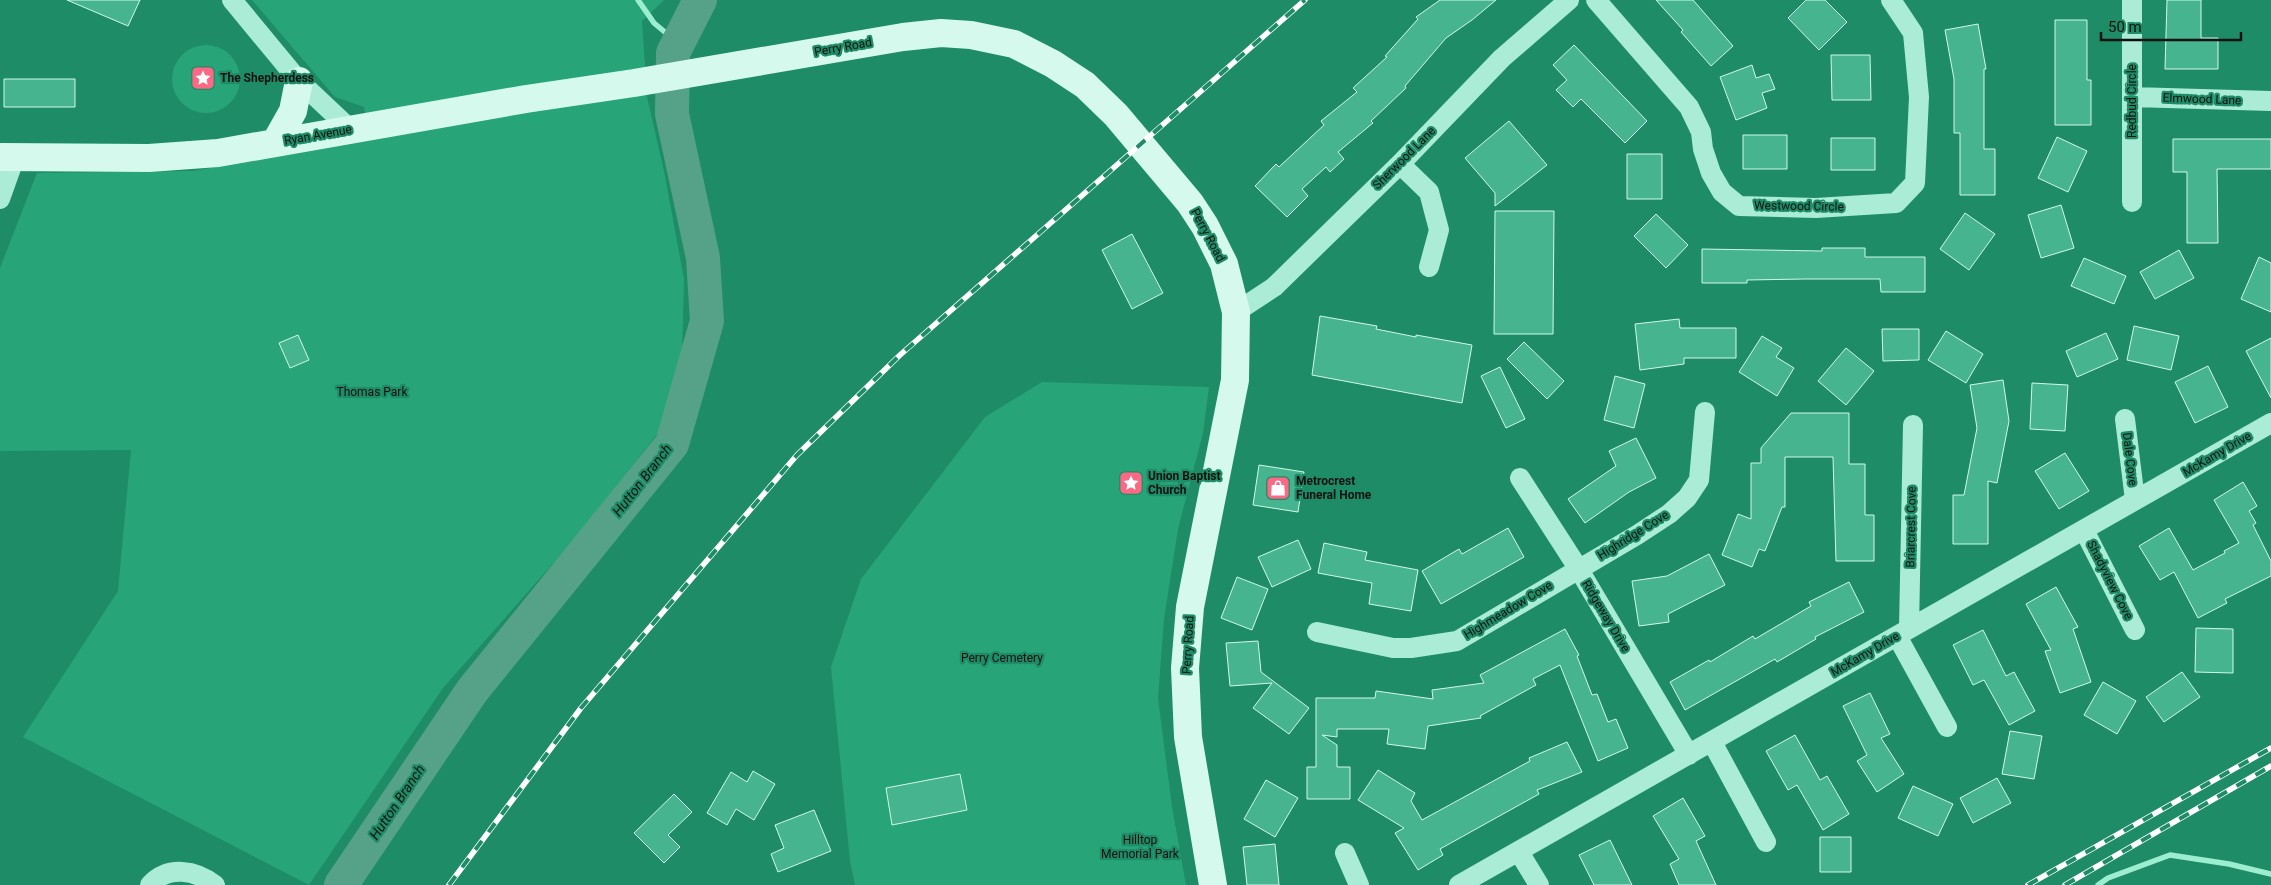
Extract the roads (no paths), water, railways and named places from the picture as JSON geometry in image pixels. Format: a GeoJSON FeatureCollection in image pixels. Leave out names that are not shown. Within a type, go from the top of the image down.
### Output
{"type":"FeatureCollection","features":[{"type":"Feature","properties":{"kind":"street"},"geometry":{"type":"LineString","coordinates":[[232,0],[299,81],[350,129]]}},
{"type":"Feature","properties":{"kind":"street","name":"Sherwood Lane"},"geometry":{"type":"LineString","coordinates":[[1236,312],[1274,287],[1400,164],[1502,58],[1569,0]]}},
{"type":"Feature","properties":{"kind":"street","name":"Westwood Circle"},"geometry":{"type":"LineString","coordinates":[[1596,0],[1689,108],[1701,132],[1703,149],[1711,173],[1722,192],[1739,206],[1816,208],[1896,203],[1915,183],[1920,96],[1917,60],[1913,33],[1890,0]]}},
{"type":"Feature","properties":{"kind":"street","name":"Redbud Circle"},"geometry":{"type":"LineString","coordinates":[[2132,0],[2132,202]]}},
{"type":"Feature","properties":{"kind":"street","name":"Perry Road"},"geometry":{"type":"LineString","coordinates":[[634,83],[903,37],[940,33],[971,35],[1014,44],[1053,64],[1085,85],[1116,115],[1190,203],[1205,226],[1224,264],[1236,312],[1235,380],[1190,607],[1186,658],[1188,737],[1213,885]]}},
{"type":"Feature","properties":{"kind":"street"},"geometry":{"type":"LineString","coordinates":[[275,143],[293,111],[299,81]]}},
{"type":"Feature","properties":{"kind":"street","name":"Ryan Avenue"},"geometry":{"type":"LineString","coordinates":[[7,157],[183,157],[241,150],[350,129],[634,83]]}},
{"type":"Feature","properties":{"kind":"street","name":"Elmwood Lane"},"geometry":{"type":"LineString","coordinates":[[2132,96],[2271,101]]}},
{"type":"Feature","properties":{"kind":"street"},"geometry":{"type":"LineString","coordinates":[[0,199],[7,157]]}},
{"type":"Feature","properties":{"kind":"street"},"geometry":{"type":"LineString","coordinates":[[1400,164],[1429,192],[1438,230],[1429,267]]}},
{"type":"Feature","properties":{"kind":"street","name":"Highridge Cove"},"geometry":{"type":"LineString","coordinates":[[1578,568],[1637,535],[1669,514],[1687,498],[1699,480],[1706,412]]}},
{"type":"Feature","properties":{"kind":"street","name":"Dale Cove"},"geometry":{"type":"LineString","coordinates":[[2125,418],[2136,500]]}},
{"type":"Feature","properties":{"kind":"street","name":"Briarcrest Cove"},"geometry":{"type":"LineString","coordinates":[[1903,633],[1913,425]]}},
{"type":"Feature","properties":{"kind":"street","name":"McKamy Drive"},"geometry":{"type":"LineString","coordinates":[[1459,885],[2136,500],[2270,426]]}},
{"type":"Feature","properties":{"kind":"street","name":"Ridgeway Drive"},"geometry":{"type":"LineString","coordinates":[[1520,478],[1578,568],[1689,755]]}},
{"type":"Feature","properties":{"kind":"street","name":"Shadyview Cove"},"geometry":{"type":"LineString","coordinates":[[2084,530],[2135,630]]}},
{"type":"Feature","properties":{"kind":"street","name":"Highmeadow Cove"},"geometry":{"type":"LineString","coordinates":[[1317,632],[1393,648],[1411,648],[1457,641],[1578,568]]}},
{"type":"Feature","properties":{"kind":"street"},"geometry":{"type":"LineString","coordinates":[[1903,633],[1947,728]]}},
{"type":"Feature","properties":{"kind":"street"},"geometry":{"type":"LineString","coordinates":[[1712,742],[1766,842]]}},
{"type":"Feature","properties":{"kind":"street"},"geometry":{"type":"LineString","coordinates":[[1519,852],[1540,885]]}},
{"type":"Feature","properties":{"kind":"street"},"geometry":{"type":"LineString","coordinates":[[1344,853],[1359,885]]}},
{"type":"Feature","properties":{"kind":"street"},"geometry":{"type":"LineString","coordinates":[[150,885],[167,874],[184,871],[201,874],[215,885]]}},
{"type":"Feature","properties":{"kind":"waterway"},"geometry":{"type":"LineString","coordinates":[[638,0],[654,23],[678,43]]}},
{"type":"Feature","properties":{"kind":"waterway","name":"Hutton Branch"},"geometry":{"type":"LineString","coordinates":[[341,885],[472,691],[672,444],[707,321],[703,258],[672,114],[673,53],[700,0]]}},
{"type":"Feature","properties":{"kind":"waterway"},"geometry":{"type":"LineString","coordinates":[[2098,885],[2108,878],[2170,855],[2229,864],[2271,874]]}},
{"type":"Feature","properties":{"kind":"railway"},"geometry":{"type":"LineString","coordinates":[[449,885],[581,708],[797,455],[900,355],[1305,0]]}},
{"type":"Feature","properties":{"kind":"railway"},"geometry":{"type":"LineString","coordinates":[[2028,885],[2271,748]]}},
{"type":"Feature","properties":{"kind":"railway"},"geometry":{"type":"LineString","coordinates":[[2065,885],[2271,766]]}},
{"type":"Feature","properties":{"kind":"place","name":"The Shepherdess"},"geometry":{"type":"Point","coordinates":[203,78]}},
{"type":"Feature","properties":{"kind":"place","name":"Union Baptist Church"},"geometry":{"type":"Point","coordinates":[1131,483]}},
{"type":"Feature","properties":{"kind":"place","name":"Metrocrest Funeral Home"},"geometry":{"type":"Point","coordinates":[1278,488]}},
{"type":"Feature","properties":{"kind":"park label","name":"Thomas Park"},"geometry":{"type":"Point","coordinates":[372,392]}},
{"type":"Feature","properties":{"kind":"park label","name":"Perry Cemetery"},"geometry":{"type":"Point","coordinates":[1002,658]}},
{"type":"Feature","properties":{"kind":"park label","name":"Hilltop Memorial Park"},"geometry":{"type":"Point","coordinates":[1140,847]}}]}
